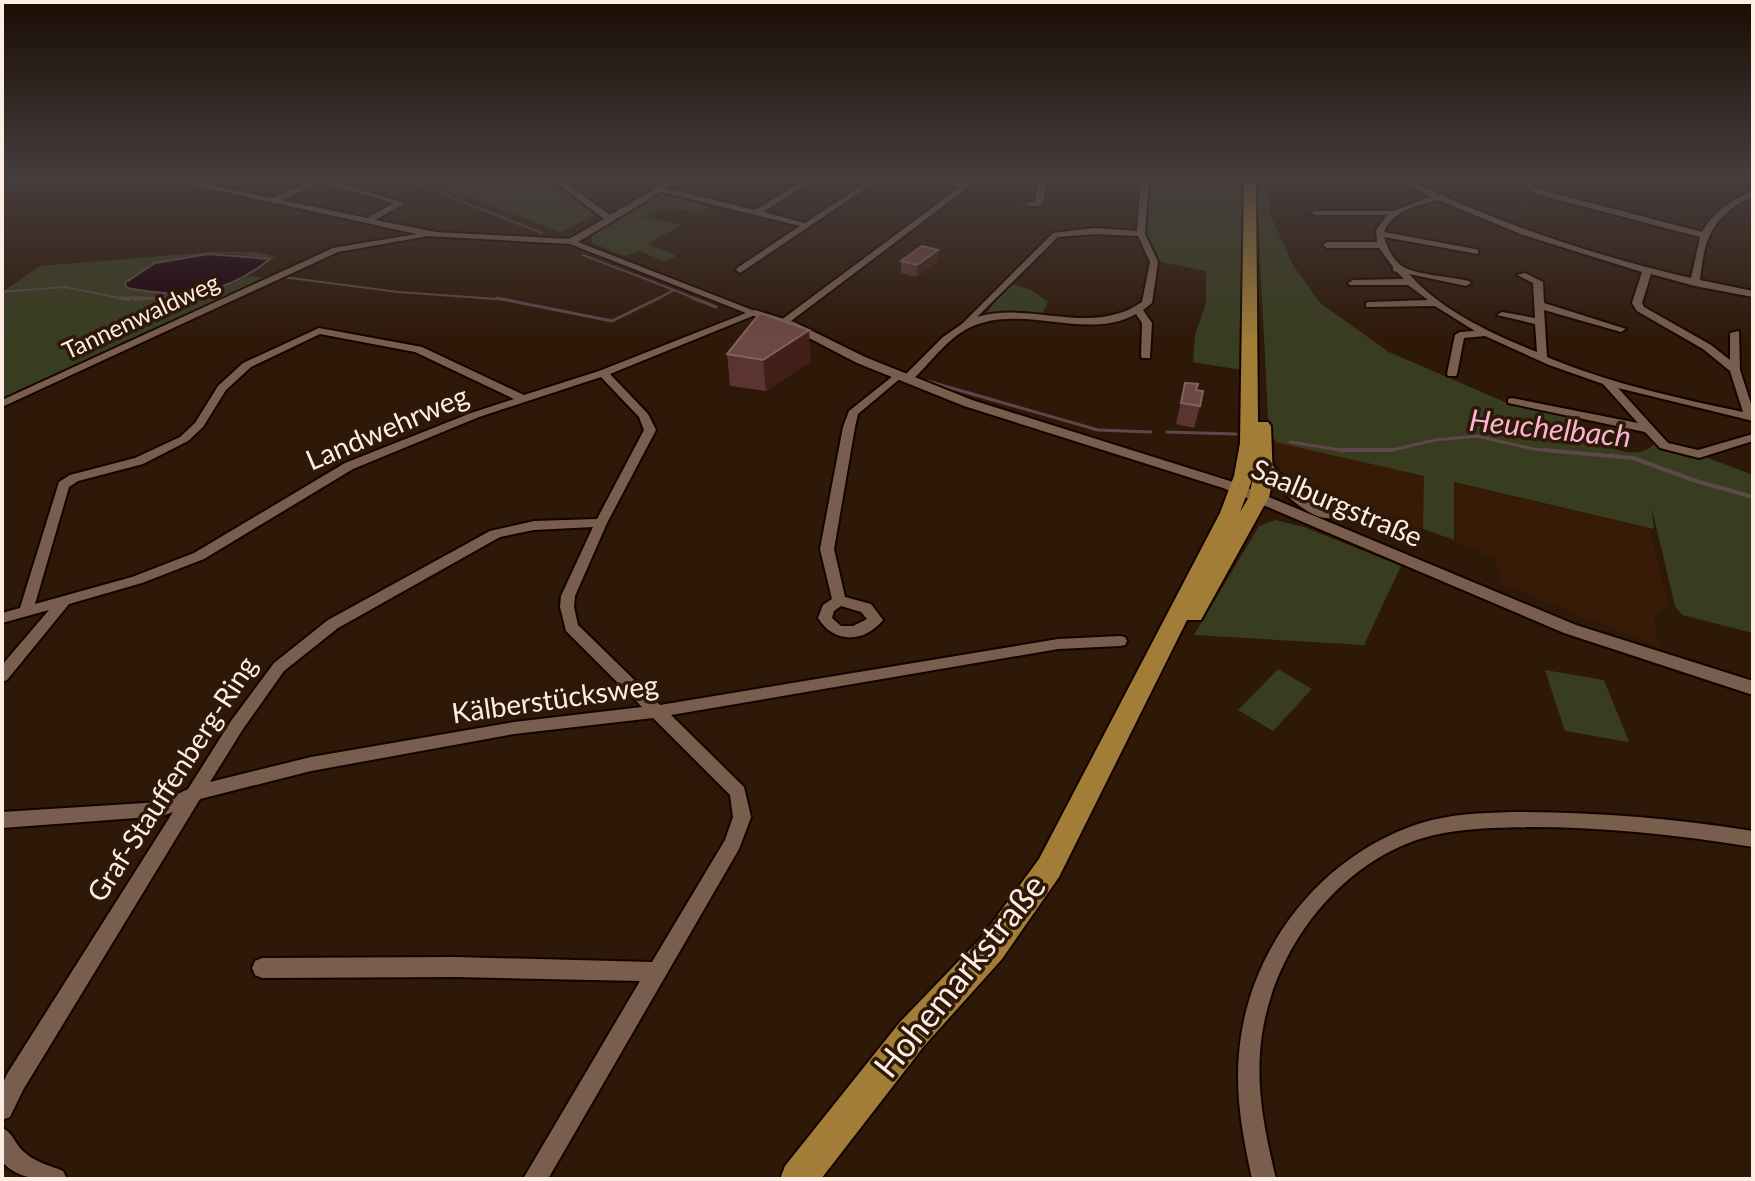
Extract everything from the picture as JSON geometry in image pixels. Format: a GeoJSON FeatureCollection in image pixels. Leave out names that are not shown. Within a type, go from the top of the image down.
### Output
{"type":"FeatureCollection","features":[{"type":"Feature","properties":{"kind":"main road"},"geometry":{"type":"LineString","coordinates":[[1249,232],[1250,493]]}},
{"type":"Feature","properties":{"kind":"main road","name":"Hohemarkstraße"},"geometry":{"type":"LineString","coordinates":[[1171,633],[1195,613],[1263,463],[1256,312],[1249,286]]}},
{"type":"Feature","properties":{"kind":"main road","name":"Hohemarkstraße"},"geometry":{"type":"LineString","coordinates":[[798,1179],[912,1034],[991,949],[1049,868],[1230,513],[1250,493]]}},
{"type":"Feature","properties":{"kind":"street"},"geometry":{"type":"LineString","coordinates":[[424,232],[571,242],[755,313]]}},
{"type":"Feature","properties":{"kind":"street"},"geometry":{"type":"LineString","coordinates":[[571,242],[587,232]]}},
{"type":"Feature","properties":{"kind":"street"},"geometry":{"type":"LineString","coordinates":[[740,270],[795,232]]}},
{"type":"Feature","properties":{"kind":"street"},"geometry":{"type":"LineString","coordinates":[[784,322],[904,232]]}},
{"type":"Feature","properties":{"kind":"street"},"geometry":{"type":"LineString","coordinates":[[839,600],[827,549],[853,413],[960,328],[1056,235],[1084,232]]}},
{"type":"Feature","properties":{"kind":"street"},"geometry":{"type":"LineString","coordinates":[[960,328],[1000,317],[1024,315],[1092,320],[1117,318],[1138,310],[1147,303],[1154,262],[1141,234],[1112,232]]}},
{"type":"Feature","properties":{"kind":"street"},"geometry":{"type":"LineString","coordinates":[[1380,239],[1383,232]]}},
{"type":"Feature","properties":{"kind":"street"},"geometry":{"type":"LineString","coordinates":[[1518,232],[1647,271],[1753,294]]}},
{"type":"Feature","properties":{"kind":"street"},"geometry":{"type":"LineString","coordinates":[[1691,232],[1703,235]]}},
{"type":"Feature","properties":{"kind":"street"},"geometry":{"type":"LineString","coordinates":[[1695,283],[1705,232]]}},
{"type":"Feature","properties":{"kind":"street","name":"Tannenwaldweg"},"geometry":{"type":"LineString","coordinates":[[2,404],[336,250],[436,235]]}},
{"type":"Feature","properties":{"kind":"street"},"geometry":{"type":"LineString","coordinates":[[1380,239],[1396,268],[1410,282],[1436,303],[1488,333],[1607,382],[1751,418]]}},
{"type":"Feature","properties":{"kind":"street"},"geometry":{"type":"LineString","coordinates":[[1327,245],[1380,239],[1475,252]]}},
{"type":"Feature","properties":{"kind":"street"},"geometry":{"type":"LineString","coordinates":[[1396,268],[1466,283]]}},
{"type":"Feature","properties":{"kind":"street"},"geometry":{"type":"LineString","coordinates":[[1647,271],[1637,303],[1640,309],[1707,347],[1735,370]]}},
{"type":"Feature","properties":{"kind":"street"},"geometry":{"type":"LineString","coordinates":[[1522,275],[1538,282],[1542,357]]}},
{"type":"Feature","properties":{"kind":"street"},"geometry":{"type":"LineString","coordinates":[[1353,283],[1410,282]]}},
{"type":"Feature","properties":{"kind":"street"},"geometry":{"type":"LineString","coordinates":[[1369,305],[1436,303]]}},
{"type":"Feature","properties":{"kind":"street"},"geometry":{"type":"LineString","coordinates":[[1539,305],[1621,329]]}},
{"type":"Feature","properties":{"kind":"street"},"geometry":{"type":"LineString","coordinates":[[1138,310],[1147,323],[1146,356]]}},
{"type":"Feature","properties":{"kind":"street","name":"Saalburgstraße"},"geometry":{"type":"LineString","coordinates":[[755,313],[784,322],[902,377],[981,408],[1250,493],[1433,573],[1609,644],[1753,688]]}},
{"type":"Feature","properties":{"kind":"street","name":"Landwehrweg"},"geometry":{"type":"LineString","coordinates":[[2,618],[137,580],[199,556],[338,470],[475,415],[603,373],[755,313]]}},
{"type":"Feature","properties":{"kind":"street"},"geometry":{"type":"LineString","coordinates":[[1502,315],[1539,322]]}},
{"type":"Feature","properties":{"kind":"street"},"geometry":{"type":"LineString","coordinates":[[26,611],[63,485],[74,478],[139,461],[184,439],[199,425],[222,388],[247,365],[319,331],[418,349],[523,399]]}},
{"type":"Feature","properties":{"kind":"street"},"geometry":{"type":"LineString","coordinates":[[1452,374],[1460,335],[1488,333]]}},
{"type":"Feature","properties":{"kind":"street"},"geometry":{"type":"LineString","coordinates":[[1735,333],[1735,370],[1751,418]]}},
{"type":"Feature","properties":{"kind":"street"},"geometry":{"type":"LineString","coordinates":[[535,1179],[733,843],[742,817],[738,792],[587,645],[569,622],[568,596],[601,523],[650,430],[644,416],[603,373]]}},
{"type":"Feature","properties":{"kind":"street"},"geometry":{"type":"LineString","coordinates":[[1607,382],[1664,446],[1699,454],[1753,437]]}},
{"type":"Feature","properties":{"kind":"street"},"geometry":{"type":"LineString","coordinates":[[1512,401],[1649,429]]}},
{"type":"Feature","properties":{"kind":"street"},"geometry":{"type":"LineString","coordinates":[[1159,463],[1217,493],[1229,502],[1230,513]]}},
{"type":"Feature","properties":{"kind":"street"},"geometry":{"type":"LineString","coordinates":[[1263,463],[1285,488],[1305,503],[1433,573]]}},
{"type":"Feature","properties":{"kind":"street","name":"Graf-Stauffenberg-Ring"},"geometry":{"type":"LineString","coordinates":[[2,1109],[15,1082],[196,793],[268,681],[288,659],[333,624],[502,531],[550,524],[601,523]]}},
{"type":"Feature","properties":{"kind":"street"},"geometry":{"type":"LineString","coordinates":[[2,676],[64,601]]}},
{"type":"Feature","properties":{"kind":"street","name":"Kälberstücksweg"},"geometry":{"type":"LineString","coordinates":[[2,820],[163,809],[196,793],[311,764],[514,728],[655,712],[1058,644],[1120,641]]}},
{"type":"Feature","properties":{"kind":"street"},"geometry":{"type":"LineString","coordinates":[[1264,1179],[1249,1094],[1251,1045],[1259,1003],[1272,963],[1312,900],[1364,856],[1421,831],[1452,824],[1498,820],[1619,821],[1753,839]]}},
{"type":"Feature","properties":{"kind":"street"},"geometry":{"type":"LineString","coordinates":[[262,968],[440,967],[658,972]]}},
{"type":"Feature","properties":{"kind":"street"},"geometry":{"type":"LineString","coordinates":[[2,1139],[12,1159],[19,1165],[55,1179]]}},
{"type":"Feature","properties":{"kind":"shaded area"},"geometry":{"type":"Polygon","coordinates":[[[208,254],[270,259],[236,281],[203,292],[148,291],[127,288],[125,283],[155,263],[208,254]]]}},
{"type":"Feature","properties":{"kind":"shaded area"},"geometry":{"type":"Polygon","coordinates":[[[1275,442],[1425,476],[1423,529],[1396,525],[1357,511],[1345,518],[1315,503],[1291,485],[1280,470],[1275,460],[1275,442]]]}},
{"type":"Feature","properties":{"kind":"shaded area"},"geometry":{"type":"Polygon","coordinates":[[[1455,483],[1650,529],[1668,606],[1654,616],[1659,647],[1503,585],[1494,559],[1456,543],[1455,483]]]}},
{"type":"Feature","properties":{"kind":"green space"},"geometry":{"type":"Polygon","coordinates":[[[597,232],[669,232],[647,244],[677,256],[664,261],[639,251],[624,256],[592,243],[592,235],[597,232]]]}},
{"type":"Feature","properties":{"kind":"green space"},"geometry":{"type":"Polygon","coordinates":[[[1244,232],[1241,370],[1193,362],[1195,335],[1206,303],[1206,271],[1156,261],[1157,253],[1145,234],[1244,232]]]}},
{"type":"Feature","properties":{"kind":"green space"},"geometry":{"type":"Polygon","coordinates":[[[1259,232],[1278,232],[1293,265],[1320,303],[1389,352],[1507,403],[1572,417],[1579,436],[1607,446],[1638,452],[1654,444],[1700,455],[1753,475],[1753,633],[1682,615],[1675,606],[1652,509],[1654,529],[1454,482],[1454,540],[1423,529],[1424,476],[1275,442],[1268,418],[1259,232]]]}},
{"type":"Feature","properties":{"kind":"green space"},"geometry":{"type":"Polygon","coordinates":[[[212,252],[257,252],[279,258],[234,254],[194,256],[168,262],[131,278],[152,292],[190,293],[220,289],[249,276],[274,278],[2,402],[2,292],[40,266],[212,252]]]}},
{"type":"Feature","properties":{"kind":"green space"},"geometry":{"type":"Polygon","coordinates":[[[1010,283],[1031,290],[1048,302],[1041,315],[982,318],[1010,283]]]}},
{"type":"Feature","properties":{"kind":"green space"},"geometry":{"type":"Polygon","coordinates":[[[1275,520],[1304,527],[1401,566],[1364,645],[1194,635],[1259,526],[1275,520]]]}},
{"type":"Feature","properties":{"kind":"green space"},"geometry":{"type":"Polygon","coordinates":[[[1278,669],[1312,689],[1273,731],[1238,710],[1278,669]]]}},
{"type":"Feature","properties":{"kind":"green space"},"geometry":{"type":"Polygon","coordinates":[[[1545,670],[1604,680],[1629,742],[1565,731],[1545,670]]]}},
{"type":"Feature","properties":{"kind":"building"},"geometry":{"type":"Polygon","coordinates":[[[922,246],[938,250],[917,265],[901,261],[922,246]]]}},
{"type":"Feature","properties":{"kind":"building"},"geometry":{"type":"Polygon","coordinates":[[[760,313],[809,330],[763,360],[727,354],[760,313]]]}},
{"type":"Feature","properties":{"kind":"building"},"geometry":{"type":"Polygon","coordinates":[[[1185,383],[1198,384],[1196,390],[1203,391],[1200,406],[1181,403],[1185,383]]]}},
{"type":"Feature","properties":{"kind":"waterway"},"geometry":{"type":"LineString","coordinates":[[583,255],[674,290]]}},
{"type":"Feature","properties":{"kind":"waterway","name":"Heuchelbach"},"geometry":{"type":"LineString","coordinates":[[283,277],[398,292],[505,300]]}},
{"type":"Feature","properties":{"kind":"waterway","name":"Heuchelbach"},"geometry":{"type":"LineString","coordinates":[[2,292],[65,287],[119,298]]}},
{"type":"Feature","properties":{"kind":"waterway","name":"Heuchelbach"},"geometry":{"type":"LineString","coordinates":[[155,298],[204,293],[223,297],[247,288]]}},
{"type":"Feature","properties":{"kind":"waterway","name":"Heuchelbach"},"geometry":{"type":"LineString","coordinates":[[656,299],[674,290]]}},
{"type":"Feature","properties":{"kind":"waterway","name":"Heuchelbach"},"geometry":{"type":"LineString","coordinates":[[674,290],[696,299]]}},
{"type":"Feature","properties":{"kind":"waterway","name":"Heuchelbach"},"geometry":{"type":"LineString","coordinates":[[119,298],[155,298]]}},
{"type":"Feature","properties":{"kind":"waterway","name":"Heuchelbach"},"geometry":{"type":"LineString","coordinates":[[119,298],[129,300]]}},
{"type":"Feature","properties":{"kind":"waterway","name":"Heuchelbach"},"geometry":{"type":"LineString","coordinates":[[135,300],[155,298]]}},
{"type":"Feature","properties":{"kind":"waterway","name":"Heuchelbach"},"geometry":{"type":"LineString","coordinates":[[497,298],[505,300]]}},
{"type":"Feature","properties":{"kind":"waterway","name":"Heuchelbach"},"geometry":{"type":"LineString","coordinates":[[505,300],[612,321],[656,299]]}},
{"type":"Feature","properties":{"kind":"waterway","name":"Heuchelbach"},"geometry":{"type":"LineString","coordinates":[[696,299],[716,307]]}},
{"type":"Feature","properties":{"kind":"waterway","name":"Heuchelbach"},"geometry":{"type":"LineString","coordinates":[[505,300],[511,300]]}},
{"type":"Feature","properties":{"kind":"waterway","name":"Heuchelbach"},"geometry":{"type":"LineString","coordinates":[[927,381],[1098,430],[1151,432]]}},
{"type":"Feature","properties":{"kind":"waterway","name":"Heuchelbach"},"geometry":{"type":"LineString","coordinates":[[1167,432],[1236,434]]}},
{"type":"Feature","properties":{"kind":"waterway","name":"Heuchelbach"},"geometry":{"type":"LineString","coordinates":[[1290,442],[1340,450],[1392,450],[1435,440],[1477,436],[1544,450]]}},
{"type":"Feature","properties":{"kind":"waterway","name":"Heuchelbach"},"geometry":{"type":"LineString","coordinates":[[1544,450],[1633,458],[1696,481],[1753,497]]}},
{"type":"Feature","properties":{"kind":"waterway","name":"Heuchelbach"},"geometry":{"type":"LineString","coordinates":[[1544,450],[1566,452]]}}]}
